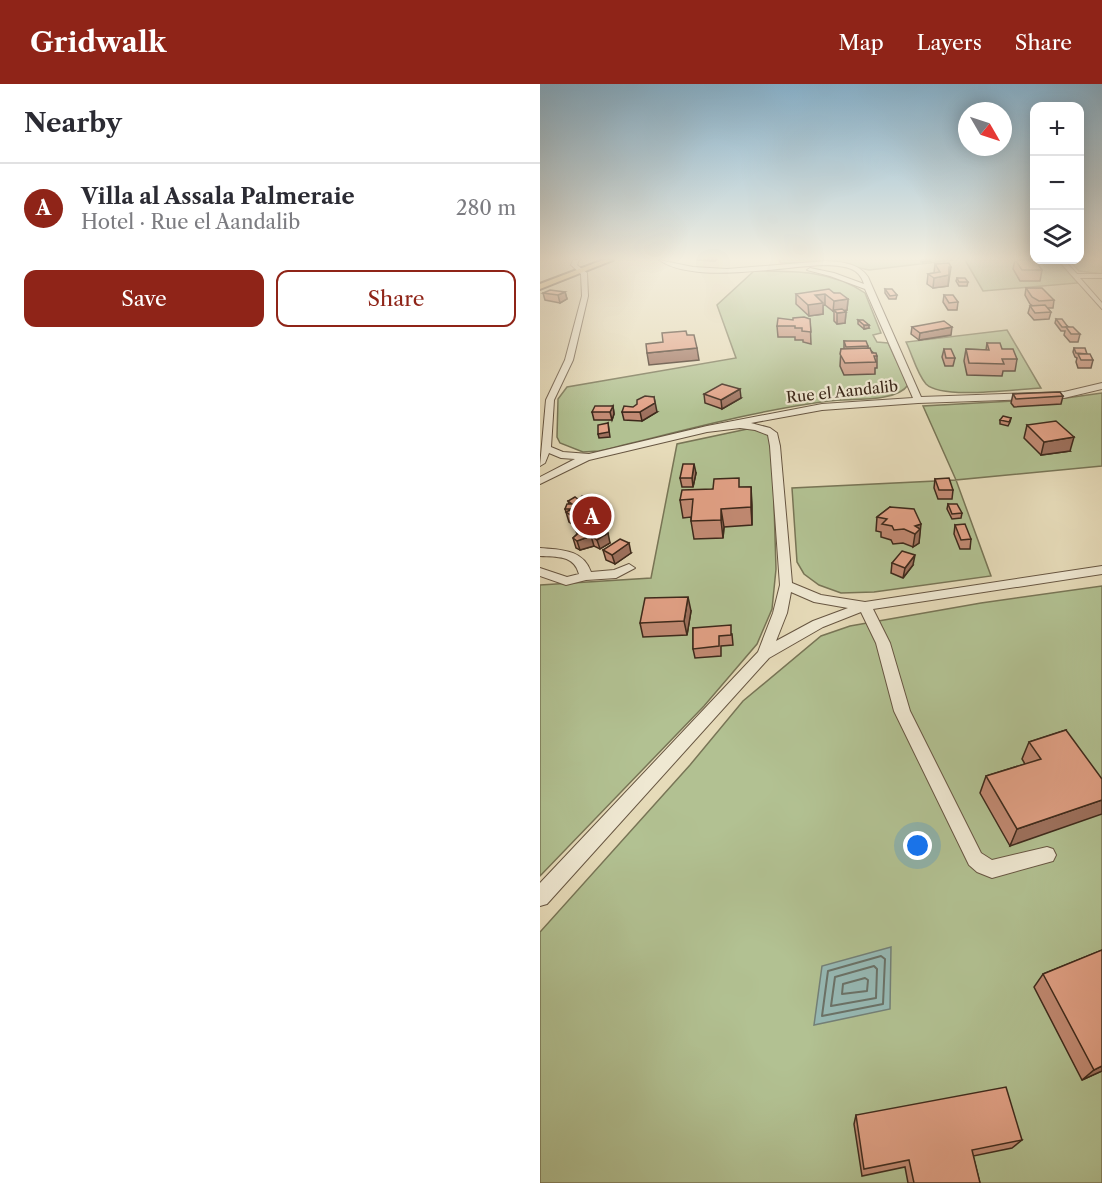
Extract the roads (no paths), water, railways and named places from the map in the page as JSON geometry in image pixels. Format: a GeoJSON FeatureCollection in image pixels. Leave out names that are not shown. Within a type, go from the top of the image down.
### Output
{"type":"FeatureCollection","features":[{"type":"Feature","properties":{"kind":"street"},"geometry":{"type":"LineString","coordinates":[[540,463],[546,448],[550,400],[569,360],[582,311]]}},
{"type":"Feature","properties":{"kind":"street"},"geometry":{"type":"LineString","coordinates":[[878,311],[918,400]]}},
{"type":"Feature","properties":{"kind":"street","name":"Rue el Aandalib"},"geometry":{"type":"LineString","coordinates":[[540,481],[589,457],[800,410],[918,400],[1064,395],[1102,386]]}},
{"type":"Feature","properties":{"kind":"street"},"geometry":{"type":"LineString","coordinates":[[772,434],[783,419],[800,410]]}},
{"type":"Feature","properties":{"kind":"street"},"geometry":{"type":"LineString","coordinates":[[728,425],[750,424],[772,434]]}},
{"type":"Feature","properties":{"kind":"street"},"geometry":{"type":"LineString","coordinates":[[764,654],[780,613],[786,585],[775,446],[772,434]]}},
{"type":"Feature","properties":{"kind":"street","name":"Rue el Aandalib"},"geometry":{"type":"LineString","coordinates":[[546,448],[561,455],[589,457]]}},
{"type":"Feature","properties":{"kind":"street"},"geometry":{"type":"LineString","coordinates":[[540,552],[577,558],[583,564],[586,576]]}},
{"type":"Feature","properties":{"kind":"street"},"geometry":{"type":"LineString","coordinates":[[540,572],[566,581],[586,576],[616,574],[629,568]]}},
{"type":"Feature","properties":{"kind":"street"},"geometry":{"type":"LineString","coordinates":[[540,897],[764,654],[818,624],[865,606],[1102,570]]}},
{"type":"Feature","properties":{"kind":"street"},"geometry":{"type":"LineString","coordinates":[[786,585],[819,598],[865,606]]}},
{"type":"Feature","properties":{"kind":"street"},"geometry":{"type":"LineString","coordinates":[[865,606],[883,643],[902,711],[975,859],[983,866],[992,869],[1047,855]]}},
{"type":"Feature","properties":{"kind":"water"},"geometry":{"type":"Polygon","coordinates":[[[891,947],[890,1009],[814,1025],[822,966],[891,947]]]}},
{"type":"Feature","properties":{"kind":"place","name":"Villa al Assala Palmeraie"},"geometry":{"type":"Point","coordinates":[592,516]}}]}
